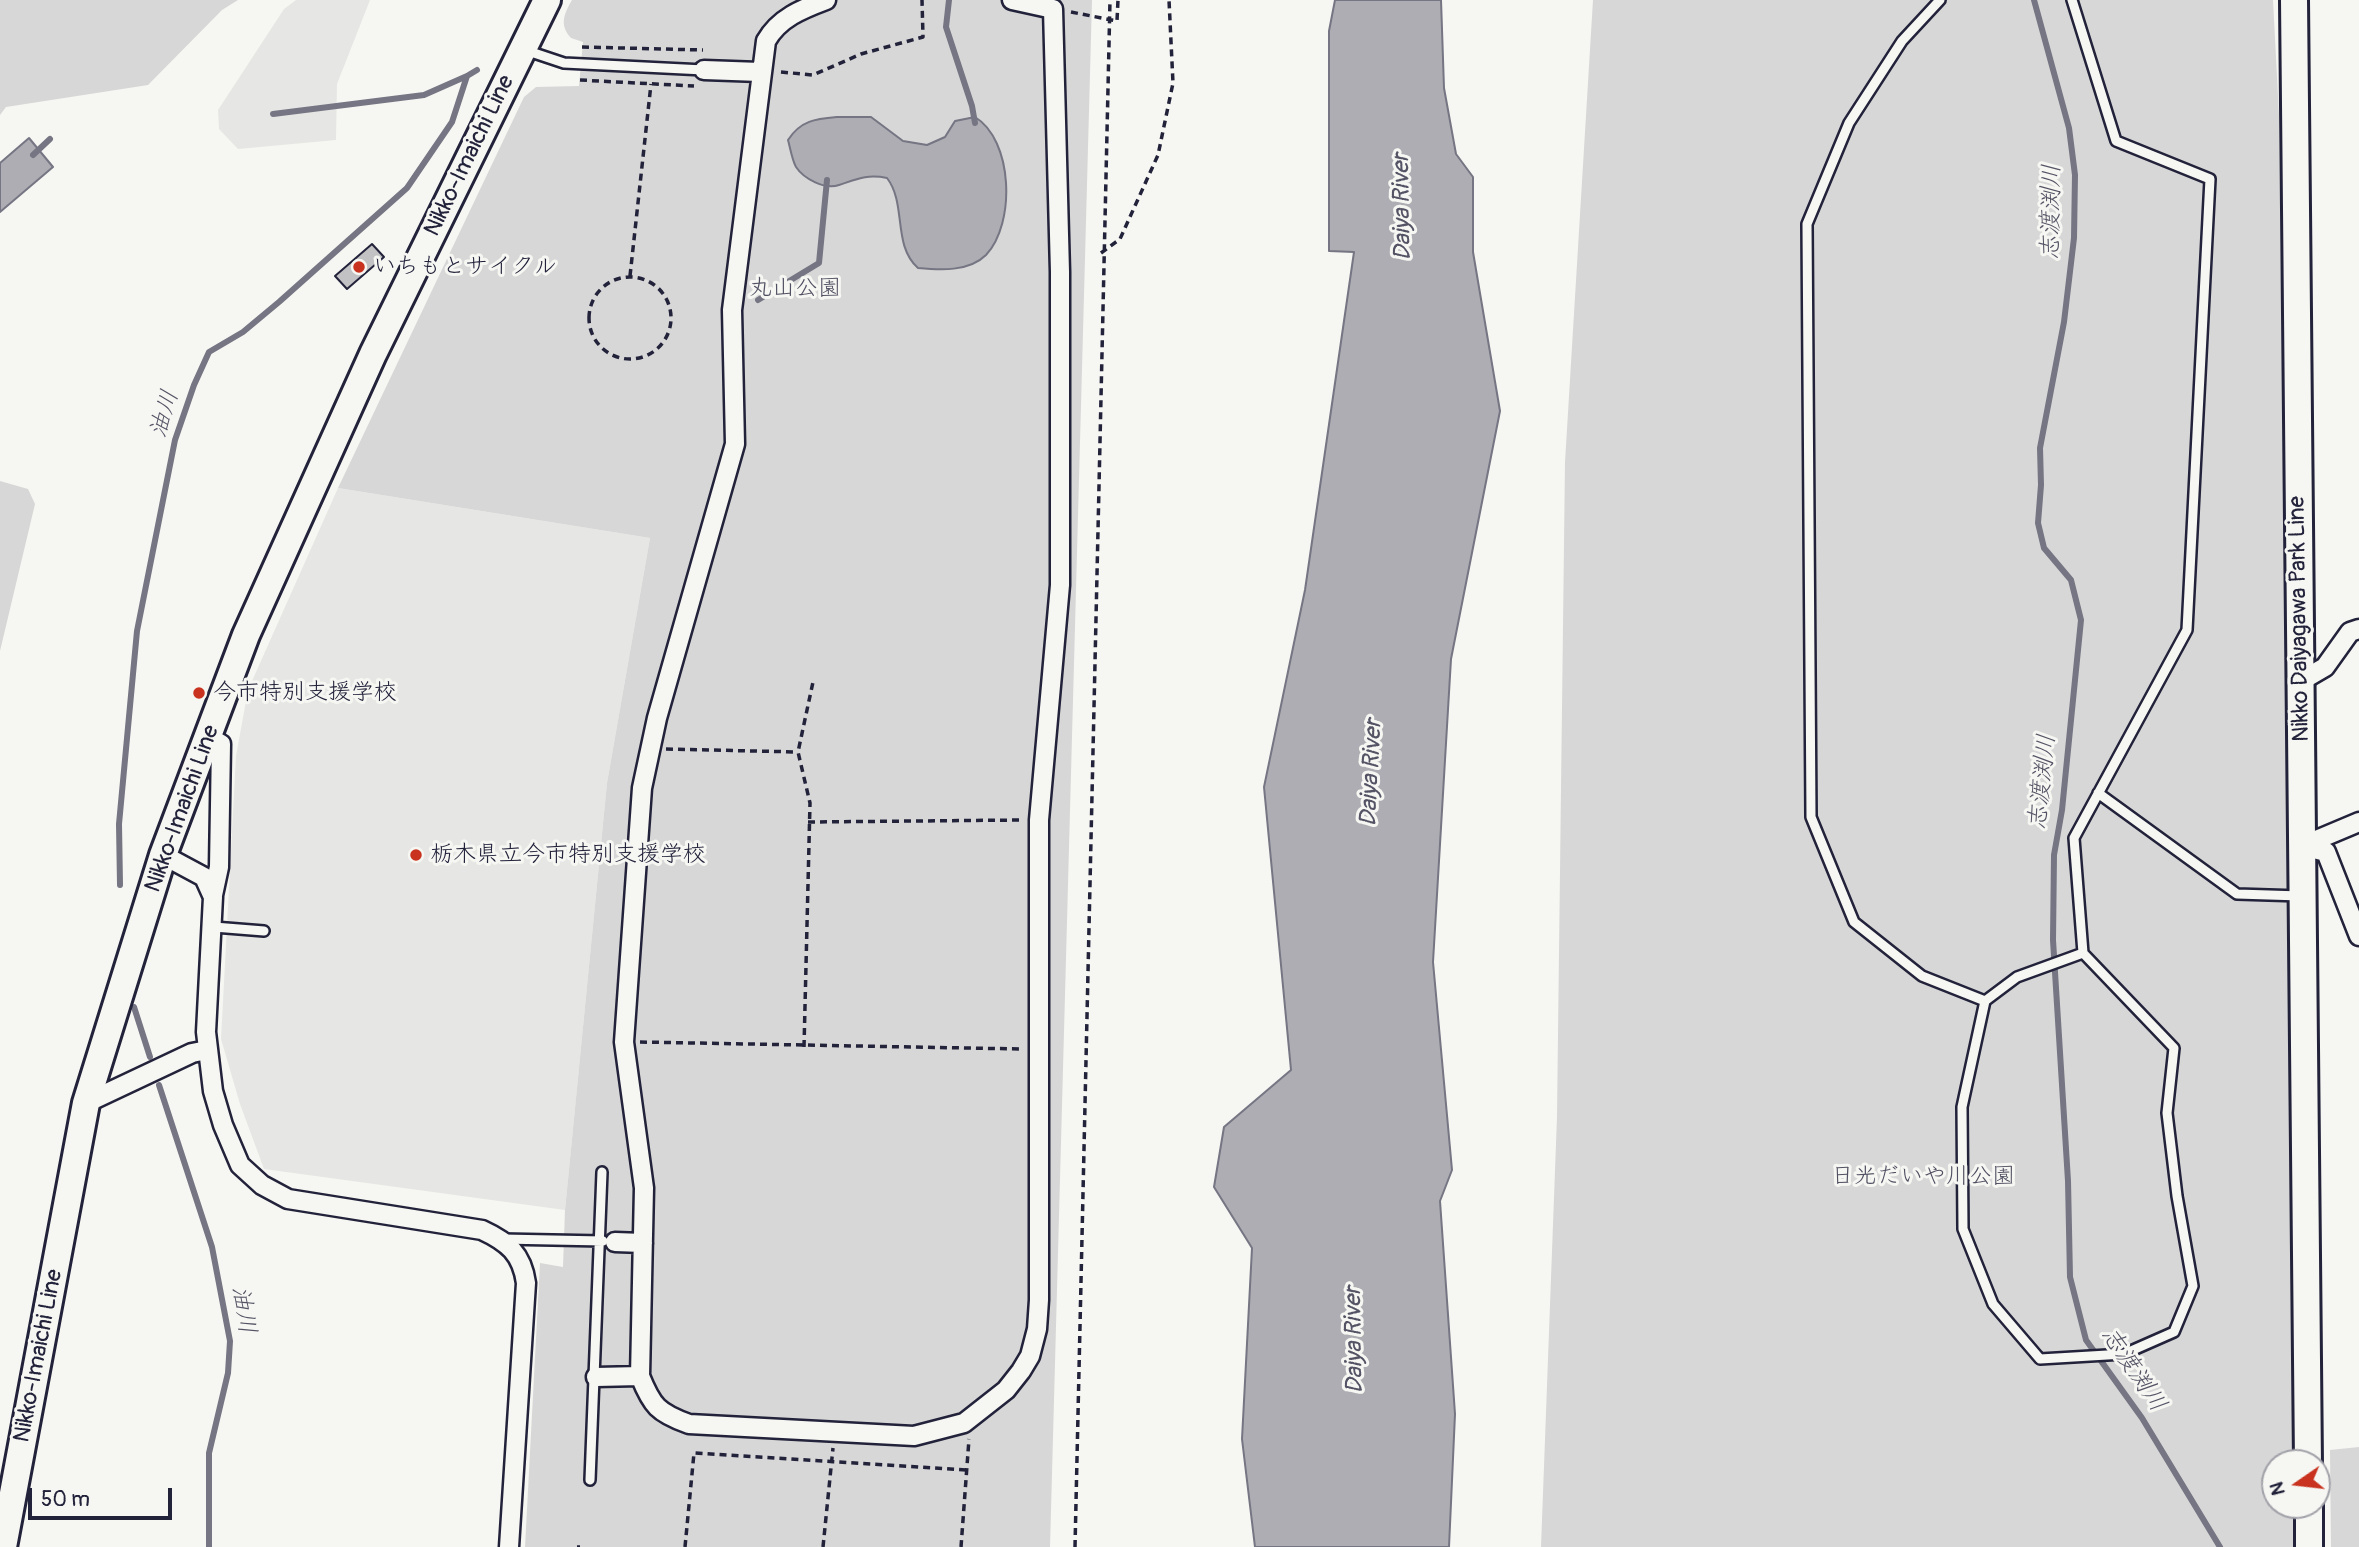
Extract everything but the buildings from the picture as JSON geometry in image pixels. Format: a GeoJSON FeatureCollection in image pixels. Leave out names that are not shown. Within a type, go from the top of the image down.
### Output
{"type":"FeatureCollection","features":[{"type":"Feature","properties":{"kind":"main road","name":"Nikko-Imaichi Line"},"geometry":{"type":"LineString","coordinates":[[3,1547],[86,1102],[163,855],[246,635],[373,354],[547,0]]}},
{"type":"Feature","properties":{"kind":"main road","name":"Nikko Daiyagawa Park Line"},"geometry":{"type":"LineString","coordinates":[[2294,0],[2308,1449]]}},
{"type":"Feature","properties":{"kind":"main road"},"geometry":{"type":"LineString","coordinates":[[2309,1519],[2309,1547]]}},
{"type":"Feature","properties":{"kind":"street"},"geometry":{"type":"LineString","coordinates":[[826,0],[805,8],[774,28],[764,53],[732,310],[735,444],[650,749],[642,788],[624,1042],[644,1188],[640,1376],[650,1401],[666,1415],[689,1424],[914,1436],[964,1423],[1006,1390],[1030,1356],[1037,1329],[1041,1181],[1039,820],[1060,585],[1060,272],[1053,9],[1012,0]]}},
{"type":"Feature","properties":{"kind":"street"},"geometry":{"type":"LineString","coordinates":[[705,78],[760,72]]}},
{"type":"Feature","properties":{"kind":"street"},"geometry":{"type":"LineString","coordinates":[[2301,681],[2325,667],[2350,632],[2359,629]]}},
{"type":"Feature","properties":{"kind":"street"},"geometry":{"type":"LineString","coordinates":[[209,738],[220,744],[219,867],[213,897],[214,927],[207,1050],[213,1091],[240,1165],[262,1185],[299,1202],[482,1230],[500,1239],[521,1259],[526,1283],[509,1547]]}},
{"type":"Feature","properties":{"kind":"street"},"geometry":{"type":"LineString","coordinates":[[2302,846],[2359,822]]}},
{"type":"Feature","properties":{"kind":"street"},"geometry":{"type":"LineString","coordinates":[[2302,846],[2326,852],[2359,936]]}},
{"type":"Feature","properties":{"kind":"street"},"geometry":{"type":"LineString","coordinates":[[163,855],[204,877],[213,897]]}},
{"type":"Feature","properties":{"kind":"street"},"geometry":{"type":"LineString","coordinates":[[86,1102],[192,1054],[207,1050]]}},
{"type":"Feature","properties":{"kind":"street"},"geometry":{"type":"LineString","coordinates":[[607,1242],[643,1243]]}},
{"type":"Feature","properties":{"kind":"street"},"geometry":{"type":"LineString","coordinates":[[596,1377],[640,1376]]}},
{"type":"Feature","properties":{"kind":"lane"},"geometry":{"type":"LineString","coordinates":[[1940,0],[1902,41],[1849,123],[1807,224],[1811,817],[1854,922],[1922,976],[1985,1001]]}},
{"type":"Feature","properties":{"kind":"lane"},"geometry":{"type":"LineString","coordinates":[[2072,0],[2116,141],[2210,179],[2187,630],[2074,838],[2083,953],[2174,1048],[2167,1113],[2177,1196],[2193,1286],[2174,1332],[2124,1354],[2040,1359],[1993,1304],[1963,1229],[1962,1107],[1985,1001],[2017,977],[2083,953]]}},
{"type":"Feature","properties":{"kind":"lane"},"geometry":{"type":"LineString","coordinates":[[523,49],[564,63],[705,78]]}},
{"type":"Feature","properties":{"kind":"lane"},"geometry":{"type":"LineString","coordinates":[[2098,793],[2237,894],[2303,896]]}},
{"type":"Feature","properties":{"kind":"lane"},"geometry":{"type":"LineString","coordinates":[[214,927],[264,931]]}},
{"type":"Feature","properties":{"kind":"lane"},"geometry":{"type":"LineString","coordinates":[[590,1480],[607,1242],[602,1172]]}},
{"type":"Feature","properties":{"kind":"lane"},"geometry":{"type":"LineString","coordinates":[[500,1239],[607,1242]]}},
{"type":"Feature","properties":{"kind":"path"},"geometry":{"type":"LineString","coordinates":[[764,53],[774,59],[781,74],[813,75],[861,54],[923,37],[922,0]]}},
{"type":"Feature","properties":{"kind":"path"},"geometry":{"type":"LineString","coordinates":[[1075,1547],[1101,253],[1110,0]]}},
{"type":"Feature","properties":{"kind":"path"},"geometry":{"type":"LineString","coordinates":[[1053,9],[1117,21],[1118,0]]}},
{"type":"Feature","properties":{"kind":"path"},"geometry":{"type":"LineString","coordinates":[[1101,253],[1120,239],[1158,155],[1173,83],[1170,0]]}},
{"type":"Feature","properties":{"kind":"path"},"geometry":{"type":"LineString","coordinates":[[583,47],[713,51]]}},
{"type":"Feature","properties":{"kind":"path"},"geometry":{"type":"LineString","coordinates":[[580,80],[651,84],[705,78]]}},
{"type":"Feature","properties":{"kind":"path"},"geometry":{"type":"LineString","coordinates":[[630,276],[651,84]]}},
{"type":"Feature","properties":{"kind":"path"},"geometry":{"type":"LineString","coordinates":[[630,276],[656,285],[670,309],[667,336],[659,348],[635,360],[608,354],[598,345],[588,321],[595,295],[604,285],[630,276]]}},
{"type":"Feature","properties":{"kind":"path"},"geometry":{"type":"LineString","coordinates":[[804,1046],[810,803],[798,752],[813,682]]}},
{"type":"Feature","properties":{"kind":"path"},"geometry":{"type":"LineString","coordinates":[[650,749],[798,752]]}},
{"type":"Feature","properties":{"kind":"path"},"geometry":{"type":"LineString","coordinates":[[808,822],[1039,820]]}},
{"type":"Feature","properties":{"kind":"path"},"geometry":{"type":"LineString","coordinates":[[624,1042],[1040,1049]]}},
{"type":"Feature","properties":{"kind":"path"},"geometry":{"type":"LineString","coordinates":[[961,1547],[969,1434],[964,1423]]}},
{"type":"Feature","properties":{"kind":"path"},"geometry":{"type":"LineString","coordinates":[[823,1547],[834,1432]]}},
{"type":"Feature","properties":{"kind":"path"},"geometry":{"type":"LineString","coordinates":[[685,1547],[694,1454],[967,1470]]}},
{"type":"Feature","properties":{"kind":"shaded area"},"geometry":{"type":"Polygon","coordinates":[[[296,0],[370,0],[337,84],[336,140],[238,149],[219,129],[218,110],[284,9],[296,0]]]}},
{"type":"Feature","properties":{"kind":"shaded area","name":"栃木県立今市特別支援学校"},"geometry":{"type":"Polygon","coordinates":[[[338,488],[650,538],[607,783],[565,1210],[264,1169],[240,1104],[221,1039],[236,756],[248,690],[338,488]]]}},
{"type":"Feature","properties":{"kind":"green space"},"geometry":{"type":"Polygon","coordinates":[[[0,0],[238,0],[222,10],[148,85],[6,107],[0,115],[0,0]]]}},
{"type":"Feature","properties":{"kind":"green space","name":"丸山公園"},"geometry":{"type":"Polygon","coordinates":[[[572,0],[1092,0],[1050,1547],[525,1547],[540,1263],[563,1267],[565,1210],[607,783],[650,538],[338,488],[524,97],[536,87],[579,86],[583,42],[571,38],[564,24],[572,0]]]}},
{"type":"Feature","properties":{"kind":"green space","name":"日光だいや川公園"},"geometry":{"type":"Polygon","coordinates":[[[1593,0],[2273,0],[2279,115],[2295,1449],[2261,1449],[2261,1519],[2295,1519],[2296,1547],[1541,1547],[1557,1117],[1565,462],[1593,0]]]}},
{"type":"Feature","properties":{"kind":"green space"},"geometry":{"type":"Polygon","coordinates":[[[0,481],[28,489],[35,504],[0,651],[0,481]]]}},
{"type":"Feature","properties":{"kind":"green space"},"geometry":{"type":"Polygon","coordinates":[[[2359,1447],[2359,1547],[2331,1547],[2331,1450],[2359,1447]]]}},
{"type":"Feature","properties":{"kind":"water","name":"Daiya River"},"geometry":{"type":"Polygon","coordinates":[[[1335,0],[1441,0],[1444,88],[1456,154],[1473,177],[1473,252],[1500,411],[1451,659],[1433,962],[1452,1170],[1440,1201],[1455,1414],[1449,1547],[1255,1547],[1242,1439],[1252,1248],[1214,1187],[1224,1127],[1291,1070],[1264,787],[1305,590],[1354,252],[1329,251],[1329,31],[1335,0]]]}},
{"type":"Feature","properties":{"kind":"water"},"geometry":{"type":"Polygon","coordinates":[[[838,117],[871,117],[903,141],[927,145],[945,137],[955,121],[975,117],[988,128],[1003,162],[1006,203],[996,241],[986,255],[963,267],[918,268],[905,248],[897,200],[887,178],[868,177],[828,186],[809,179],[800,171],[793,161],[788,140],[804,124],[838,117]]]}},
{"type":"Feature","properties":{"kind":"water"},"geometry":{"type":"Polygon","coordinates":[[[29,138],[53,167],[0,212],[0,163],[29,138]]]}},
{"type":"Feature","properties":{"kind":"waterway"},"geometry":{"type":"LineString","coordinates":[[949,0],[946,27],[975,123]]}},
{"type":"Feature","properties":{"kind":"waterway","name":"志渡渕川"},"geometry":{"type":"LineString","coordinates":[[2034,0],[2069,128],[2075,175],[2074,238],[2064,322],[2040,448],[2038,523],[2044,548],[2071,580],[2081,620],[2062,810],[2054,855],[2053,940],[2068,1181],[2070,1277],[2086,1340],[2142,1418],[2220,1547]]}},
{"type":"Feature","properties":{"kind":"waterway","name":"油川"},"geometry":{"type":"LineString","coordinates":[[120,885],[119,824],[137,631],[175,440],[194,385],[209,352],[243,332],[407,188],[452,122],[467,76],[477,70]]}},
{"type":"Feature","properties":{"kind":"waterway"},"geometry":{"type":"LineString","coordinates":[[273,114],[424,95],[467,76]]}},
{"type":"Feature","properties":{"kind":"waterway"},"geometry":{"type":"LineString","coordinates":[[33,155],[50,139]]}},
{"type":"Feature","properties":{"kind":"waterway"},"geometry":{"type":"LineString","coordinates":[[758,300],[819,263],[827,180]]}},
{"type":"Feature","properties":{"kind":"waterway","name":"油川"},"geometry":{"type":"LineString","coordinates":[[134,1007],[150,1057]]}},
{"type":"Feature","properties":{"kind":"waterway","name":"油川"},"geometry":{"type":"LineString","coordinates":[[159,1085],[212,1247],[230,1341],[228,1373],[209,1453],[209,1547]]}},
{"type":"Feature","properties":{"kind":"place","name":"いちもとサイクル"},"geometry":{"type":"Point","coordinates":[359,267]}},
{"type":"Feature","properties":{"kind":"place","name":"今市特別支援学校"},"geometry":{"type":"Point","coordinates":[199,693]}},
{"type":"Feature","properties":{"kind":"place","name":"栃木県立今市特別支援学校"},"geometry":{"type":"Point","coordinates":[416,855]}}]}
